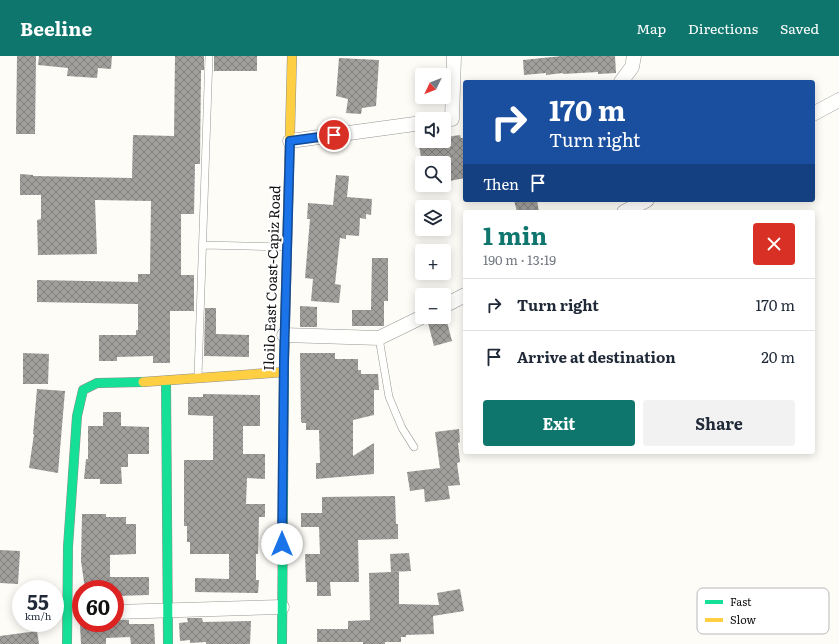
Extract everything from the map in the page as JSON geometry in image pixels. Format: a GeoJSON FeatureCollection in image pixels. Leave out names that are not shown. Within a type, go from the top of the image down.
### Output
{"type":"FeatureCollection","features":[{"type":"Feature","properties":{"kind":"street","name":"Iloilo East Coast-Capiz Road"},"geometry":{"type":"LineString","coordinates":[[282,644],[284,335],[292,56]]}},
{"type":"Feature","properties":{"kind":"street"},"geometry":{"type":"LineString","coordinates":[[454,56],[454,119]]}},
{"type":"Feature","properties":{"kind":"street"},"geometry":{"type":"LineString","coordinates":[[622,80],[632,67],[634,56]]}},
{"type":"Feature","properties":{"kind":"street"},"geometry":{"type":"LineString","coordinates":[[815,113],[839,100]]}},
{"type":"Feature","properties":{"kind":"street"},"geometry":{"type":"LineString","coordinates":[[290,141],[415,124]]}},
{"type":"Feature","properties":{"kind":"street"},"geometry":{"type":"LineString","coordinates":[[628,210],[644,202]]}},
{"type":"Feature","properties":{"kind":"street"},"geometry":{"type":"LineString","coordinates":[[451,302],[463,296]]}},
{"type":"Feature","properties":{"kind":"street"},"geometry":{"type":"LineString","coordinates":[[284,335],[379,338],[415,320]]}},
{"type":"Feature","properties":{"kind":"street"},"geometry":{"type":"LineString","coordinates":[[72,591],[68,547],[77,416],[83,390],[97,383],[166,381],[284,372]]}},
{"type":"Feature","properties":{"kind":"street"},"geometry":{"type":"LineString","coordinates":[[166,381],[168,644]]}},
{"type":"Feature","properties":{"kind":"street"},"geometry":{"type":"LineString","coordinates":[[124,612],[168,612],[282,607]]}},
{"type":"Feature","properties":{"kind":"street"},"geometry":{"type":"LineString","coordinates":[[68,644],[72,623]]}},
{"type":"Feature","properties":{"kind":"lane"},"geometry":{"type":"LineString","coordinates":[[198,378],[209,56]]}},
{"type":"Feature","properties":{"kind":"lane"},"geometry":{"type":"LineString","coordinates":[[203,245],[287,247]]}},
{"type":"Feature","properties":{"kind":"lane"},"geometry":{"type":"LineString","coordinates":[[379,338],[389,397],[402,428],[414,447]]}},
{"type":"Feature","properties":{"kind":"building"},"geometry":{"type":"Polygon","coordinates":[[[17,56],[36,56],[35,134],[16,134],[17,56]]]}},
{"type":"Feature","properties":{"kind":"building"},"geometry":{"type":"Polygon","coordinates":[[[39,56],[112,56],[111,69],[98,68],[97,78],[67,76],[68,68],[38,65],[39,56]]]}},
{"type":"Feature","properties":{"kind":"building"},"geometry":{"type":"Polygon","coordinates":[[[175,56],[204,56],[204,70],[201,70],[200,164],[195,164],[194,214],[181,214],[181,275],[194,275],[194,311],[170,311],[170,363],[153,363],[153,356],[117,357],[117,361],[99,361],[99,335],[136,335],[136,330],[138,330],[138,304],[37,302],[37,280],[138,282],[138,274],[150,274],[151,201],[95,200],[97,254],[38,255],[37,220],[41,219],[41,195],[20,195],[20,174],[33,176],[132,178],[133,135],[174,136],[175,56]]]}},
{"type":"Feature","properties":{"kind":"building"},"geometry":{"type":"Polygon","coordinates":[[[214,56],[257,56],[257,71],[214,71],[214,56]]]}},
{"type":"Feature","properties":{"kind":"building"},"geometry":{"type":"Polygon","coordinates":[[[562,56],[615,56],[616,73],[563,73],[546,75],[546,73],[524,75],[523,60],[562,56]]]}},
{"type":"Feature","properties":{"kind":"building"},"geometry":{"type":"Polygon","coordinates":[[[339,58],[379,60],[376,106],[362,108],[361,114],[346,113],[348,99],[336,96],[339,58]]]}},
{"type":"Feature","properties":{"kind":"building"},"geometry":{"type":"Polygon","coordinates":[[[460,135],[461,138],[463,138],[463,178],[451,181],[451,156],[421,156],[419,148],[451,148],[451,136],[460,135]]]}},
{"type":"Feature","properties":{"kind":"building"},"geometry":{"type":"Polygon","coordinates":[[[336,175],[349,176],[347,197],[372,199],[371,215],[366,214],[366,219],[360,218],[359,236],[346,235],[346,239],[340,238],[335,284],[341,285],[339,303],[311,301],[313,279],[305,278],[310,219],[307,219],[308,203],[333,205],[336,175]]]}},
{"type":"Feature","properties":{"kind":"building"},"geometry":{"type":"Polygon","coordinates":[[[514,202],[537,202],[539,210],[516,210],[514,202]]]}},
{"type":"Feature","properties":{"kind":"building"},"geometry":{"type":"Polygon","coordinates":[[[372,258],[388,258],[388,301],[384,301],[384,326],[352,326],[352,310],[371,310],[372,258]]]}},
{"type":"Feature","properties":{"kind":"building"},"geometry":{"type":"Polygon","coordinates":[[[300,306],[317,307],[317,327],[300,327],[300,306]]]}},
{"type":"Feature","properties":{"kind":"building"},"geometry":{"type":"Polygon","coordinates":[[[205,308],[216,308],[216,334],[249,335],[249,357],[204,356],[205,308]]]}},
{"type":"Feature","properties":{"kind":"building"},"geometry":{"type":"Polygon","coordinates":[[[428,324],[448,324],[452,341],[434,346],[428,324]]]}},
{"type":"Feature","properties":{"kind":"building"},"geometry":{"type":"Polygon","coordinates":[[[23,353],[49,354],[48,384],[23,384],[23,353]]]}},
{"type":"Feature","properties":{"kind":"building"},"geometry":{"type":"Polygon","coordinates":[[[300,353],[335,353],[335,359],[358,359],[358,370],[361,370],[361,374],[378,374],[379,390],[374,390],[374,415],[353,420],[353,456],[374,443],[374,474],[316,479],[316,463],[320,463],[319,430],[306,430],[306,423],[302,423],[301,421],[300,353]]]}},
{"type":"Feature","properties":{"kind":"building"},"geometry":{"type":"Polygon","coordinates":[[[37,389],[65,391],[58,473],[29,468],[34,434],[37,389]]]}},
{"type":"Feature","properties":{"kind":"building"},"geometry":{"type":"Polygon","coordinates":[[[203,394],[260,395],[260,426],[243,426],[243,454],[265,454],[265,479],[247,478],[246,504],[265,504],[265,517],[259,517],[258,554],[256,554],[256,580],[259,580],[258,593],[195,592],[195,578],[229,579],[229,554],[190,554],[190,542],[187,542],[187,526],[184,526],[184,460],[213,460],[213,416],[188,415],[188,397],[203,397],[203,394]]]}},
{"type":"Feature","properties":{"kind":"building"},"geometry":{"type":"Polygon","coordinates":[[[103,412],[121,412],[121,426],[149,427],[149,454],[128,454],[128,467],[121,467],[122,484],[100,484],[100,479],[84,479],[86,459],[88,459],[88,426],[103,426],[103,412]]]}},
{"type":"Feature","properties":{"kind":"building"},"geometry":{"type":"Polygon","coordinates":[[[459,429],[460,442],[458,443],[460,462],[457,463],[460,485],[448,486],[450,499],[425,502],[424,489],[410,491],[407,472],[440,468],[435,432],[459,429]]]}},
{"type":"Feature","properties":{"kind":"building"},"geometry":{"type":"Polygon","coordinates":[[[395,496],[398,539],[358,540],[359,582],[330,582],[331,596],[317,596],[317,582],[306,582],[305,554],[320,554],[319,527],[301,527],[301,513],[322,513],[322,497],[395,496]]]}},
{"type":"Feature","properties":{"kind":"building"},"geometry":{"type":"Polygon","coordinates":[[[82,514],[106,514],[106,517],[126,517],[126,524],[136,524],[136,554],[110,555],[110,577],[149,577],[149,595],[124,596],[124,580],[84,580],[81,561],[82,514]]]}},
{"type":"Feature","properties":{"kind":"building"},"geometry":{"type":"Polygon","coordinates":[[[0,550],[20,551],[18,580],[12,580],[12,584],[0,583],[0,550]]]}},
{"type":"Feature","properties":{"kind":"building"},"geometry":{"type":"Polygon","coordinates":[[[409,553],[411,571],[392,572],[399,572],[399,604],[439,605],[437,593],[460,589],[464,611],[433,616],[434,634],[406,635],[406,637],[401,637],[401,642],[363,644],[363,642],[317,642],[317,629],[348,629],[348,621],[370,620],[369,573],[391,572],[390,554],[409,553]]]}},
{"type":"Feature","properties":{"kind":"building"},"geometry":{"type":"Polygon","coordinates":[[[187,618],[202,618],[203,622],[251,621],[250,644],[206,644],[206,642],[190,643],[190,640],[180,641],[179,623],[188,622],[187,618]]]}},
{"type":"Feature","properties":{"kind":"building"},"geometry":{"type":"Polygon","coordinates":[[[124,620],[129,620],[129,624],[154,624],[155,644],[131,644],[130,637],[106,638],[106,644],[81,644],[80,632],[124,632],[124,620]]]}},
{"type":"Feature","properties":{"kind":"building"},"geometry":{"type":"Polygon","coordinates":[[[37,632],[39,644],[0,644],[0,636],[37,632]]]}},
{"type":"Feature","properties":{"kind":"traffic: fast"},"geometry":{"type":"LineString","coordinates":[[282,644],[284,365]]}},
{"type":"Feature","properties":{"kind":"traffic: fast"},"geometry":{"type":"LineString","coordinates":[[166,381],[168,644]]}},
{"type":"Feature","properties":{"kind":"traffic: fast"},"geometry":{"type":"LineString","coordinates":[[67,644],[68,547],[77,416],[83,390],[97,383],[143,382]]}},
{"type":"Feature","properties":{"kind":"traffic: slow"},"geometry":{"type":"LineString","coordinates":[[284,365],[292,56]]}},
{"type":"Feature","properties":{"kind":"traffic: slow"},"geometry":{"type":"LineString","coordinates":[[143,382],[284,372]]}},
{"type":"Feature","properties":{"kind":"route"},"geometry":{"type":"LineString","coordinates":[[282,544],[284,360],[290,141],[334,135]]}}]}
